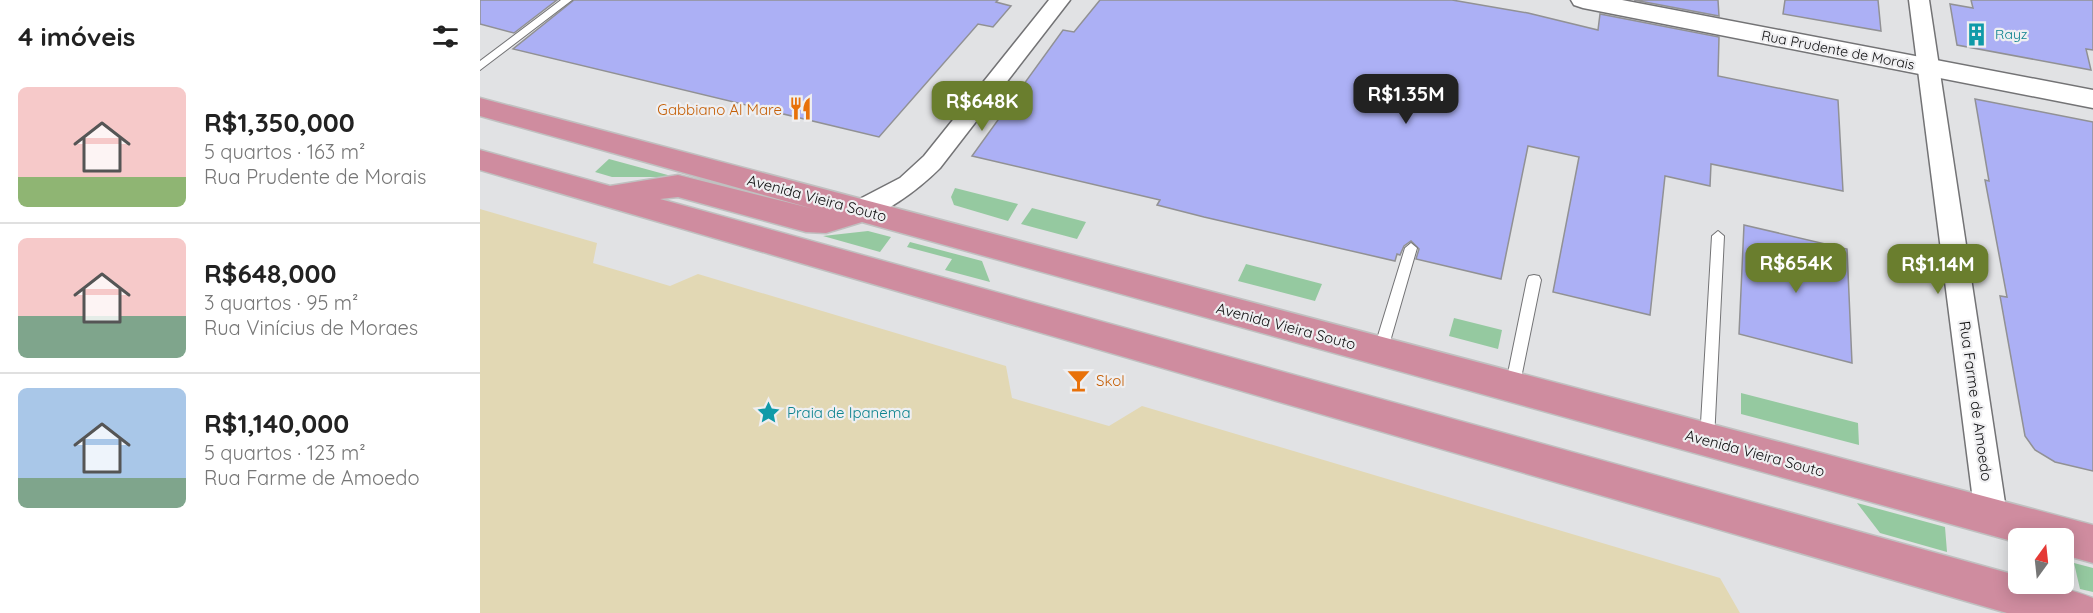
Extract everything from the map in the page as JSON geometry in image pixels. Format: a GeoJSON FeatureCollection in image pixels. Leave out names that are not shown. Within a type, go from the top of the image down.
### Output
{"type":"FeatureCollection","features":[{"type":"Feature","properties":{"kind":"highway","name":"Avenida Vieira Souto"},"geometry":{"type":"LineString","coordinates":[[480,107],[2093,544]]}},
{"type":"Feature","properties":{"kind":"highway"},"geometry":{"type":"LineString","coordinates":[[480,159],[2078,613]]}},
{"type":"Feature","properties":{"kind":"highway"},"geometry":{"type":"LineString","coordinates":[[605,196],[678,186],[806,219],[826,220],[861,210]]}},
{"type":"Feature","properties":{"kind":"main road","name":"Rua Prudente de Morais"},"geometry":{"type":"LineString","coordinates":[[1583,0],[2093,99]]}},
{"type":"Feature","properties":{"kind":"street"},"geometry":{"type":"LineString","coordinates":[[861,210],[909,184],[932,162],[1060,0]]}},
{"type":"Feature","properties":{"kind":"street","name":"Rua Farme de Amoedo"},"geometry":{"type":"LineString","coordinates":[[1919,0],[1991,516]]}},
{"type":"Feature","properties":{"kind":"lane"},"geometry":{"type":"LineString","coordinates":[[480,66],[567,0]]}},
{"type":"Feature","properties":{"kind":"lane"},"geometry":{"type":"LineString","coordinates":[[1707,440],[1718,236]]}},
{"type":"Feature","properties":{"kind":"lane"},"geometry":{"type":"LineString","coordinates":[[1380,352],[1411,248]]}},
{"type":"Feature","properties":{"kind":"lane"},"geometry":{"type":"LineString","coordinates":[[1512,388],[1534,280]]}},
{"type":"Feature","properties":{"kind":"green space"},"geometry":{"type":"Polygon","coordinates":[[[609,159],[675,177],[612,177],[595,172],[609,159]]]}},
{"type":"Feature","properties":{"kind":"green space"},"geometry":{"type":"Polygon","coordinates":[[[955,188],[1018,204],[1008,221],[954,205],[951,197],[955,188]]]}},
{"type":"Feature","properties":{"kind":"green space"},"geometry":{"type":"Polygon","coordinates":[[[1032,208],[1086,222],[1077,239],[1021,224],[1032,208]]]}},
{"type":"Feature","properties":{"kind":"green space"},"geometry":{"type":"Polygon","coordinates":[[[868,231],[891,237],[880,252],[823,236],[868,231]]]}},
{"type":"Feature","properties":{"kind":"green space"},"geometry":{"type":"Polygon","coordinates":[[[910,242],[982,261],[990,282],[945,270],[952,259],[907,247],[910,242]]]}},
{"type":"Feature","properties":{"kind":"green space"},"geometry":{"type":"Polygon","coordinates":[[[1246,264],[1322,284],[1315,301],[1238,281],[1246,264]]]}},
{"type":"Feature","properties":{"kind":"green space"},"geometry":{"type":"Polygon","coordinates":[[[1454,318],[1502,330],[1498,349],[1449,336],[1454,318]]]}},
{"type":"Feature","properties":{"kind":"green space"},"geometry":{"type":"Polygon","coordinates":[[[1741,393],[1858,423],[1859,445],[1741,414],[1741,393]]]}},
{"type":"Feature","properties":{"kind":"green space"},"geometry":{"type":"Polygon","coordinates":[[[1857,503],[1945,527],[1947,552],[1880,533],[1857,503]]]}},
{"type":"Feature","properties":{"kind":"green space"},"geometry":{"type":"Polygon","coordinates":[[[2074,563],[2093,568],[2093,592],[2080,589],[2074,563]]]}},
{"type":"Feature","properties":{"kind":"sand","name":"Praia de Ipanema"},"geometry":{"type":"Polygon","coordinates":[[[480,209],[597,243],[593,263],[670,286],[698,274],[1006,366],[1012,398],[1109,426],[1142,406],[1720,578],[1740,613],[480,613],[480,209]]]}},
{"type":"Feature","properties":{"kind":"building"},"geometry":{"type":"Polygon","coordinates":[[[480,0],[557,0],[514,33],[480,24],[480,0]]]}},
{"type":"Feature","properties":{"kind":"building"},"geometry":{"type":"Polygon","coordinates":[[[574,0],[998,0],[996,2],[1011,6],[993,27],[978,24],[879,137],[513,49],[574,0]]]}},
{"type":"Feature","properties":{"kind":"building"},"geometry":{"type":"Polygon","coordinates":[[[1100,0],[1452,0],[1528,13],[1598,30],[1600,14],[1719,37],[1718,76],[1838,100],[1843,191],[1711,164],[1710,186],[1665,176],[1650,315],[1553,292],[1579,157],[1528,146],[1501,279],[1416,259],[1419,249],[1411,241],[1404,246],[1400,255],[1397,254],[1395,261],[1204,217],[1157,205],[1160,200],[972,156],[1063,30],[1074,32],[1100,0]]]}},
{"type":"Feature","properties":{"kind":"building"},"geometry":{"type":"Polygon","coordinates":[[[1634,0],[1718,0],[1719,16],[1634,0]]]}},
{"type":"Feature","properties":{"kind":"building"},"geometry":{"type":"Polygon","coordinates":[[[1785,0],[1878,0],[1881,31],[1783,14],[1785,0]]]}},
{"type":"Feature","properties":{"kind":"building"},"geometry":{"type":"Polygon","coordinates":[[[1971,0],[2093,0],[2093,50],[2086,49],[2091,70],[1957,45],[1950,4],[1973,8],[1971,0]]]}},
{"type":"Feature","properties":{"kind":"building"},"geometry":{"type":"Polygon","coordinates":[[[1975,99],[2093,122],[2093,471],[2055,462],[2035,450],[2025,436],[2000,296],[2007,297],[1985,180],[1989,181],[1975,99]]]}},
{"type":"Feature","properties":{"kind":"building"},"geometry":{"type":"Polygon","coordinates":[[[1744,225],[1847,249],[1852,363],[1739,334],[1744,225]]]}},
{"type":"Feature","properties":{"kind":"place","name":"Rayz"},"geometry":{"type":"Point","coordinates":[1977,34]}},
{"type":"Feature","properties":{"kind":"place","name":"Gabbiano Al Mare"},"geometry":{"type":"Point","coordinates":[800,109]}},
{"type":"Feature","properties":{"kind":"place","name":"Skol"},"geometry":{"type":"Point","coordinates":[1078,380]}},
{"type":"Feature","properties":{"kind":"place","name":"Praia de Ipanema"},"geometry":{"type":"Point","coordinates":[769,412]}}]}
